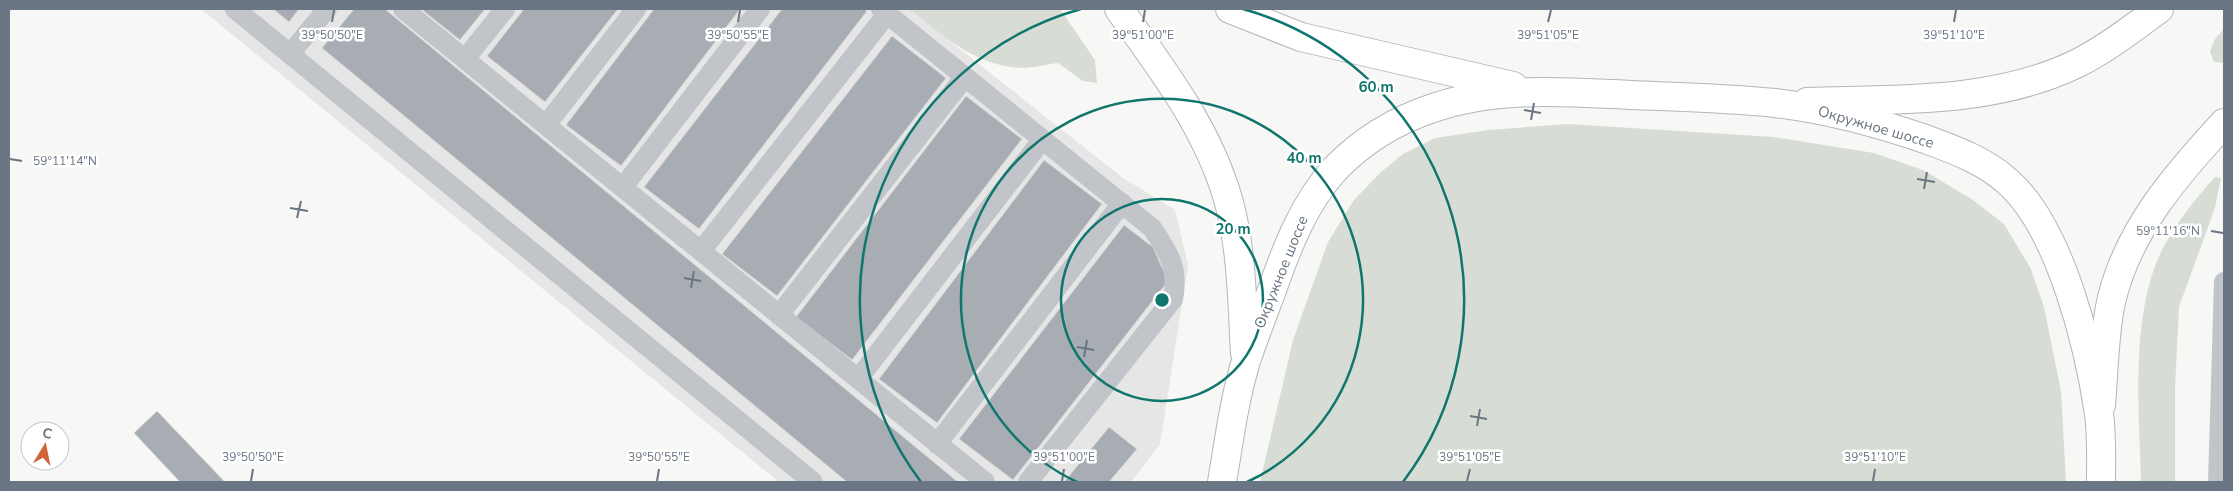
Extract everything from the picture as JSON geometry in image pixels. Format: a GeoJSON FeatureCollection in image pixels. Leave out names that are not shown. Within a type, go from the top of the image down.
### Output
{"type":"FeatureCollection","features":[{"type":"Feature","properties":{"kind":"main road","name":"Окружное шоссе"},"geometry":{"type":"LineString","coordinates":[[1119,9],[1198,123],[1219,171],[1228,200],[1238,252],[1246,363]]}},
{"type":"Feature","properties":{"kind":"main road","name":"Окружное шоссе"},"geometry":{"type":"LineString","coordinates":[[1230,9],[1252,19],[1319,42],[1534,91]]}},
{"type":"Feature","properties":{"kind":"main road"},"geometry":{"type":"LineString","coordinates":[[1775,103],[1908,99],[1968,95],[2022,84],[2076,64],[2126,34],[2159,9]]}},
{"type":"Feature","properties":{"kind":"main road","name":"Окружное шоссе"},"geometry":{"type":"LineString","coordinates":[[1222,482],[1246,363],[1294,233],[1310,202],[1335,169],[1384,129],[1434,107],[1483,97],[1534,91],[1775,103],[1824,111],[1904,132],[1978,161],[2007,181],[2027,203],[2054,252],[2071,297],[2088,356],[2100,416],[2101,482]]}},
{"type":"Feature","properties":{"kind":"main road"},"geometry":{"type":"LineString","coordinates":[[2100,416],[2110,305],[2115,285],[2130,251],[2152,210],[2172,182],[2224,123]]}},
{"type":"Feature","properties":{"kind":"lane"},"geometry":{"type":"LineString","coordinates":[[235,9],[813,482]]}},
{"type":"Feature","properties":{"kind":"lane"},"geometry":{"type":"LineString","coordinates":[[290,54],[327,9]]}},
{"type":"Feature","properties":{"kind":"lane"},"geometry":{"type":"LineString","coordinates":[[403,9],[985,482]]}},
{"type":"Feature","properties":{"kind":"lane"},"geometry":{"type":"LineString","coordinates":[[465,59],[505,9]]}},
{"type":"Feature","properties":{"kind":"lane"},"geometry":{"type":"LineString","coordinates":[[546,125],[636,9]]}},
{"type":"Feature","properties":{"kind":"lane"},"geometry":{"type":"LineString","coordinates":[[623,187],[760,9]]}},
{"type":"Feature","properties":{"kind":"lane"},"geometry":{"type":"LineString","coordinates":[[701,251],[884,11],[964,78],[1152,228],[1170,254],[1176,281],[1173,299],[1028,482]]}},
{"type":"Feature","properties":{"kind":"lane"},"geometry":{"type":"LineString","coordinates":[[779,314],[964,78]]}},
{"type":"Feature","properties":{"kind":"lane"},"geometry":{"type":"LineString","coordinates":[[858,379],[1042,140]]}},
{"type":"Feature","properties":{"kind":"lane"},"geometry":{"type":"LineString","coordinates":[[937,444],[1122,203]]}},
{"type":"Feature","properties":{"kind":"lane"},"geometry":{"type":"LineString","coordinates":[[2218,482],[2224,282]]}},
{"type":"Feature","properties":{"kind":"shaded area"},"geometry":{"type":"Polygon","coordinates":[[[201,9],[909,9],[1123,178],[1175,210],[1188,265],[1160,444],[1131,482],[779,482],[201,9]]]}},
{"type":"Feature","properties":{"kind":"shaded area"},"geometry":{"type":"Polygon","coordinates":[[[909,9],[1060,9],[1095,60],[1097,83],[1083,81],[1058,63],[1023,68],[990,62],[961,48],[909,9]]]}},
{"type":"Feature","properties":{"kind":"shaded area"},"geometry":{"type":"Polygon","coordinates":[[[2224,29],[2224,63],[2214,62],[2210,51],[2215,39],[2224,29]]]}},
{"type":"Feature","properties":{"kind":"shaded area"},"geometry":{"type":"Polygon","coordinates":[[[1568,124],[1773,137],[1874,153],[1923,170],[1973,200],[2004,224],[2031,269],[2044,307],[2061,391],[2066,482],[1260,482],[1293,340],[1328,242],[1354,200],[1380,173],[1403,154],[1435,138],[1489,130],[1568,124]]]}},
{"type":"Feature","properties":{"kind":"shaded area"},"geometry":{"type":"Polygon","coordinates":[[[2215,177],[2221,178],[2215,208],[2179,307],[2175,387],[2175,482],[2141,482],[2138,394],[2141,331],[2145,302],[2152,274],[2163,248],[2187,211],[2215,177]]]}},
{"type":"Feature","properties":{"kind":"building"},"geometry":{"type":"Polygon","coordinates":[[[273,9],[299,9],[289,22],[273,9]]]}},
{"type":"Feature","properties":{"kind":"building"},"geometry":{"type":"Polygon","coordinates":[[[354,9],[385,9],[958,482],[847,482],[322,48],[354,9]]]}},
{"type":"Feature","properties":{"kind":"building"},"geometry":{"type":"Polygon","coordinates":[[[421,9],[485,9],[460,40],[421,9]]]}},
{"type":"Feature","properties":{"kind":"building"},"geometry":{"type":"Polygon","coordinates":[[[524,9],[618,9],[545,102],[487,56],[524,9]]]}},
{"type":"Feature","properties":{"kind":"building"},"geometry":{"type":"Polygon","coordinates":[[[654,9],[740,9],[621,166],[566,125],[654,9]]]}},
{"type":"Feature","properties":{"kind":"building"},"geometry":{"type":"Polygon","coordinates":[[[782,9],[864,9],[867,11],[699,229],[644,187],[782,9]]]}},
{"type":"Feature","properties":{"kind":"building"},"geometry":{"type":"Polygon","coordinates":[[[892,36],[946,78],[777,296],[722,254],[892,36]]]}},
{"type":"Feature","properties":{"kind":"building"},"geometry":{"type":"Polygon","coordinates":[[[966,96],[1022,139],[852,360],[796,317],[966,96]]]}},
{"type":"Feature","properties":{"kind":"building"},"geometry":{"type":"Polygon","coordinates":[[[1044,160],[1102,204],[937,423],[879,379],[1044,160]]]}},
{"type":"Feature","properties":{"kind":"building"},"geometry":{"type":"Polygon","coordinates":[[[1124,225],[1153,247],[1168,281],[1013,480],[959,439],[1124,225]]]}},
{"type":"Feature","properties":{"kind":"building"},"geometry":{"type":"Polygon","coordinates":[[[157,411],[225,482],[180,482],[134,433],[157,411]]]}},
{"type":"Feature","properties":{"kind":"building"},"geometry":{"type":"Polygon","coordinates":[[[1109,427],[1137,449],[1109,482],[1064,482],[1109,427]]]}}]}
